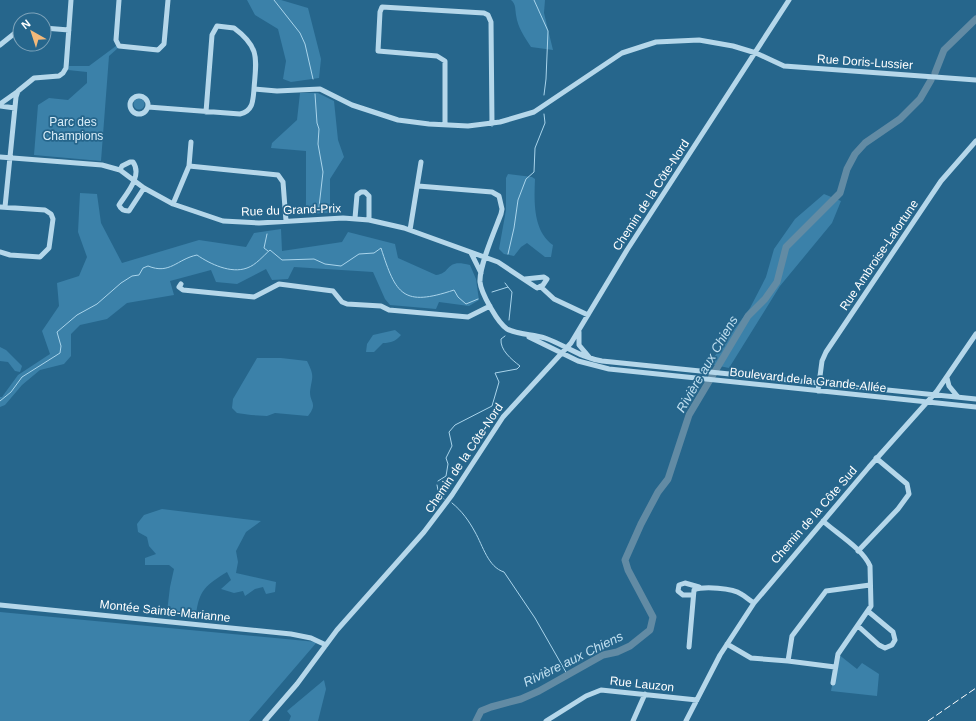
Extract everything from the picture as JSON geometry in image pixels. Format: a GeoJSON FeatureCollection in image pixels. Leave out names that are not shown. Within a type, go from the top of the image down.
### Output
{"type":"FeatureCollection","features":[{"type":"Feature","properties":{"kind":"street"},"geometry":{"type":"LineString","coordinates":[[0,105],[34,78],[59,76],[63,73],[66,68],[71,0]]}},
{"type":"Feature","properties":{"kind":"street"},"geometry":{"type":"LineString","coordinates":[[119,0],[116,40],[119,46],[158,50],[164,44],[168,0]]}},
{"type":"Feature","properties":{"kind":"street","name":"Chemin de la Côte-Nord"},"geometry":{"type":"LineString","coordinates":[[265,721],[326,645],[430,526],[503,417],[566,348],[579,330],[627,250],[756,53],[788,0]]}},
{"type":"Feature","properties":{"kind":"street"},"geometry":{"type":"LineString","coordinates":[[445,126],[445,61],[437,56],[378,51],[380,12],[382,7],[484,13],[488,15],[491,22],[492,124]]}},
{"type":"Feature","properties":{"kind":"street"},"geometry":{"type":"LineString","coordinates":[[148,107],[236,115],[244,113],[252,106],[256,55],[254,49],[234,28],[217,26],[212,35],[206,112]]}},
{"type":"Feature","properties":{"kind":"street"},"geometry":{"type":"LineString","coordinates":[[52,29],[69,30]]}},
{"type":"Feature","properties":{"kind":"street"},"geometry":{"type":"LineString","coordinates":[[0,46],[12,36]]}},
{"type":"Feature","properties":{"kind":"street","name":"Rue Doris-Lussier"},"geometry":{"type":"LineString","coordinates":[[254,89],[277,91],[320,89],[352,105],[386,117],[409,122],[445,126],[492,124],[514,119],[534,112],[622,53],[645,44],[663,41],[699,40],[733,46],[756,53],[784,66],[976,80]]}},
{"type":"Feature","properties":{"kind":"street"},"geometry":{"type":"LineString","coordinates":[[0,252],[10,255],[40,257],[49,248],[53,219],[51,214],[45,210],[3,207],[18,91]]}},
{"type":"Feature","properties":{"kind":"street"},"geometry":{"type":"LineString","coordinates":[[0,105],[15,108]]}},
{"type":"Feature","properties":{"kind":"street","name":"Rue Ambroise-Lafortune"},"geometry":{"type":"LineString","coordinates":[[818,391],[823,357],[941,181],[976,141]]}},
{"type":"Feature","properties":{"kind":"street"},"geometry":{"type":"LineString","coordinates":[[172,204],[189,166],[191,142]]}},
{"type":"Feature","properties":{"kind":"street","name":"Rue du Grand-Prix"},"geometry":{"type":"LineString","coordinates":[[0,157],[102,165],[120,170],[144,188],[172,204],[223,221],[259,223],[330,218],[355,218],[410,230],[502,263],[537,288],[541,287],[554,299],[588,315]]}},
{"type":"Feature","properties":{"kind":"street"},"geometry":{"type":"LineString","coordinates":[[120,170],[127,162],[133,162],[136,167],[135,181],[119,205],[120,208],[124,211],[129,211],[144,188]]}},
{"type":"Feature","properties":{"kind":"street"},"geometry":{"type":"LineString","coordinates":[[410,230],[421,162]]}},
{"type":"Feature","properties":{"kind":"street"},"geometry":{"type":"LineString","coordinates":[[189,166],[275,174],[283,182],[286,221]]}},
{"type":"Feature","properties":{"kind":"street","name":"Boulevard de la Grande-Allée"},"geometry":{"type":"LineString","coordinates":[[418,186],[492,192],[499,196],[502,208],[501,214],[481,274],[482,288],[490,306],[504,326],[562,353],[600,368],[976,407]]}},
{"type":"Feature","properties":{"kind":"street"},"geometry":{"type":"LineString","coordinates":[[355,218],[357,195],[361,192],[365,192],[369,196],[369,220]]}},
{"type":"Feature","properties":{"kind":"street"},"geometry":{"type":"LineString","coordinates":[[471,253],[481,274]]}},
{"type":"Feature","properties":{"kind":"street"},"geometry":{"type":"LineString","coordinates":[[525,279],[545,277],[547,280],[541,287]]}},
{"type":"Feature","properties":{"kind":"street"},"geometry":{"type":"LineString","coordinates":[[182,284],[179,287],[183,290],[254,297],[279,284],[330,290],[335,292],[342,302],[346,304],[381,306],[389,310],[466,317],[490,306]]}},
{"type":"Feature","properties":{"kind":"street"},"geometry":{"type":"LineString","coordinates":[[579,330],[579,345],[590,359]]}},
{"type":"Feature","properties":{"kind":"street","name":"Chemin de la Côte Sud"},"geometry":{"type":"LineString","coordinates":[[686,721],[727,644],[754,603],[876,458],[934,395],[976,334]]}},
{"type":"Feature","properties":{"kind":"street","name":"Boulevard de la Grande-Allée"},"geometry":{"type":"LineString","coordinates":[[526,335],[541,337],[590,359],[976,399]]}},
{"type":"Feature","properties":{"kind":"street"},"geometry":{"type":"LineString","coordinates":[[710,380],[714,373]]}},
{"type":"Feature","properties":{"kind":"street"},"geometry":{"type":"LineString","coordinates":[[947,378],[949,386],[958,397]]}},
{"type":"Feature","properties":{"kind":"street"},"geometry":{"type":"LineString","coordinates":[[858,550],[898,509],[909,494],[907,484],[876,458]]}},
{"type":"Feature","properties":{"kind":"street"},"geometry":{"type":"LineString","coordinates":[[823,521],[858,550],[868,561],[870,566],[871,606],[869,612],[838,654],[833,683]]}},
{"type":"Feature","properties":{"kind":"street"},"geometry":{"type":"LineString","coordinates":[[693,596],[680,593],[678,591],[679,585],[685,583],[700,587],[733,590],[742,594],[754,603]]}},
{"type":"Feature","properties":{"kind":"street"},"geometry":{"type":"LineString","coordinates":[[788,661],[792,636],[826,591],[870,585]]}},
{"type":"Feature","properties":{"kind":"street"},"geometry":{"type":"LineString","coordinates":[[690,647],[694,590],[700,587]]}},
{"type":"Feature","properties":{"kind":"street","name":"Montée Sainte-Marianne"},"geometry":{"type":"LineString","coordinates":[[0,605],[291,634],[314,639],[326,645]]}},
{"type":"Feature","properties":{"kind":"street"},"geometry":{"type":"LineString","coordinates":[[858,626],[879,645],[885,648],[892,645],[895,640],[893,632],[869,612]]}},
{"type":"Feature","properties":{"kind":"street"},"geometry":{"type":"LineString","coordinates":[[727,644],[751,658],[835,667]]}},
{"type":"Feature","properties":{"kind":"street","name":"Rue Lauzon"},"geometry":{"type":"LineString","coordinates":[[546,721],[586,696],[601,690],[697,700]]}},
{"type":"Feature","properties":{"kind":"street"},"geometry":{"type":"LineString","coordinates":[[633,721],[645,694]]}},
{"type":"Feature","properties":{"kind":"green space"},"geometry":{"type":"Polygon","coordinates":[[[247,0],[281,0],[308,8],[321,59],[319,78],[291,82],[283,79],[286,61],[278,29],[255,15],[247,0]]]}},
{"type":"Feature","properties":{"kind":"green space"},"geometry":{"type":"Polygon","coordinates":[[[511,0],[545,0],[544,13],[553,50],[531,47],[520,28],[517,20],[515,5],[511,0]]]}},
{"type":"Feature","properties":{"kind":"green space","name":"Parc des Champions"},"geometry":{"type":"Polygon","coordinates":[[[116,46],[118,48],[109,56],[101,161],[34,155],[38,105],[49,98],[68,100],[87,83],[87,72],[68,70],[69,66],[89,66],[116,46]]]}},
{"type":"Feature","properties":{"kind":"green space"},"geometry":{"type":"Polygon","coordinates":[[[300,93],[318,93],[334,101],[338,140],[344,157],[330,179],[330,213],[306,214],[306,151],[271,148],[272,143],[297,120],[300,93]]]}},
{"type":"Feature","properties":{"kind":"green space"},"geometry":{"type":"Polygon","coordinates":[[[139,98],[143,100],[145,104],[143,108],[139,110],[135,108],[133,104],[135,100],[139,98]]]}},
{"type":"Feature","properties":{"kind":"green space"},"geometry":{"type":"Polygon","coordinates":[[[508,174],[532,177],[535,179],[536,215],[542,232],[546,239],[553,245],[551,257],[545,257],[527,243],[521,247],[514,256],[504,254],[499,249],[506,210],[506,178],[508,174]]]}},
{"type":"Feature","properties":{"kind":"green space"},"geometry":{"type":"Polygon","coordinates":[[[80,193],[97,194],[101,223],[122,263],[199,240],[246,247],[254,233],[281,229],[282,251],[342,242],[348,232],[395,244],[398,258],[436,275],[445,272],[456,263],[470,265],[476,279],[479,300],[469,306],[439,302],[436,309],[390,305],[385,299],[373,272],[294,267],[288,279],[272,280],[266,269],[237,284],[216,282],[211,270],[170,281],[174,295],[127,303],[107,319],[80,325],[71,334],[71,356],[64,364],[40,370],[22,385],[5,405],[0,407],[0,397],[2,397],[18,375],[50,354],[42,331],[59,306],[57,283],[79,276],[87,257],[78,232],[80,193]]]}},
{"type":"Feature","properties":{"kind":"green space"},"geometry":{"type":"Polygon","coordinates":[[[824,194],[841,201],[832,223],[780,286],[729,368],[709,364],[750,308],[766,277],[774,249],[795,219],[824,194]]]}},
{"type":"Feature","properties":{"kind":"green space"},"geometry":{"type":"Polygon","coordinates":[[[395,330],[401,335],[397,339],[391,342],[383,343],[374,352],[366,352],[367,344],[373,335],[395,330]]]}},
{"type":"Feature","properties":{"kind":"green space"},"geometry":{"type":"Polygon","coordinates":[[[0,347],[6,350],[22,366],[20,372],[15,371],[8,362],[0,361],[0,347]]]}},
{"type":"Feature","properties":{"kind":"green space"},"geometry":{"type":"Polygon","coordinates":[[[257,358],[281,358],[307,361],[312,374],[310,396],[313,403],[313,408],[308,416],[275,413],[267,416],[251,415],[237,413],[232,408],[233,399],[257,358]]]}},
{"type":"Feature","properties":{"kind":"green space"},"geometry":{"type":"Polygon","coordinates":[[[162,509],[261,521],[246,532],[236,551],[238,562],[236,573],[276,582],[275,592],[266,594],[263,587],[255,589],[245,596],[243,591],[234,593],[221,589],[231,580],[227,572],[205,589],[199,600],[196,615],[167,612],[174,569],[169,565],[145,565],[145,558],[156,554],[149,546],[147,537],[138,532],[137,524],[144,515],[162,509]]]}},
{"type":"Feature","properties":{"kind":"green space"},"geometry":{"type":"Polygon","coordinates":[[[0,612],[317,642],[249,721],[0,721],[0,612]]]}},
{"type":"Feature","properties":{"kind":"green space"},"geometry":{"type":"Polygon","coordinates":[[[838,654],[857,669],[862,663],[879,674],[877,696],[831,691],[838,654]]]}},
{"type":"Feature","properties":{"kind":"green space"},"geometry":{"type":"Polygon","coordinates":[[[324,680],[326,689],[318,721],[289,721],[291,716],[287,711],[324,680]]]}},
{"type":"Feature","properties":{"kind":"waterway"},"geometry":{"type":"LineString","coordinates":[[274,0],[300,33],[305,44],[313,79]]}},
{"type":"Feature","properties":{"kind":"waterway"},"geometry":{"type":"LineString","coordinates":[[534,0],[548,31],[544,95]]}},
{"type":"Feature","properties":{"kind":"waterway","name":"Rivière aux Chiens"},"geometry":{"type":"LineString","coordinates":[[935,73],[944,50],[976,19]]}},
{"type":"Feature","properties":{"kind":"waterway","name":"Rivière aux Chiens"},"geometry":{"type":"LineString","coordinates":[[476,721],[481,711],[521,699],[539,691],[603,655],[617,652],[630,646],[650,630],[653,617],[628,570],[625,560],[641,524],[658,492],[668,479],[689,415],[748,316],[765,299],[777,282],[786,247],[840,193],[847,169],[855,154],[865,143],[900,119],[920,99],[931,80]]}},
{"type":"Feature","properties":{"kind":"waterway"},"geometry":{"type":"LineString","coordinates":[[315,94],[317,123],[319,129],[318,144],[323,172],[319,207]]}},
{"type":"Feature","properties":{"kind":"waterway"},"geometry":{"type":"LineString","coordinates":[[508,254],[518,200],[526,179],[534,172],[535,148],[545,123],[544,114]]}},
{"type":"Feature","properties":{"kind":"waterway"},"geometry":{"type":"LineString","coordinates":[[267,234],[264,248],[268,251]]}},
{"type":"Feature","properties":{"kind":"waterway"},"geometry":{"type":"LineString","coordinates":[[0,401],[11,392],[22,377],[60,353],[61,346],[57,332],[77,315],[97,304],[121,283],[132,276],[139,275],[143,268],[148,266],[162,269],[168,268],[197,255],[214,265],[228,269],[241,270],[256,263],[270,250],[282,260],[314,259],[325,264],[341,266],[359,254],[374,253],[381,248],[392,277],[397,286],[404,293],[412,297],[423,297],[454,290],[458,297],[466,304],[478,299]]}},
{"type":"Feature","properties":{"kind":"waterway"},"geometry":{"type":"LineString","coordinates":[[505,283],[508,287]]}},
{"type":"Feature","properties":{"kind":"waterway"},"geometry":{"type":"LineString","coordinates":[[492,292],[508,287],[512,292],[509,320]]}},
{"type":"Feature","properties":{"kind":"waterway"},"geometry":{"type":"LineString","coordinates":[[438,481],[446,476],[448,464],[446,458],[452,446],[449,432],[455,425],[492,406],[499,382],[495,373],[517,369],[520,366],[504,351],[501,339],[505,336]]}},
{"type":"Feature","properties":{"kind":"waterway"},"geometry":{"type":"LineString","coordinates":[[437,485],[439,495],[444,499]]}},
{"type":"Feature","properties":{"kind":"waterway"},"geometry":{"type":"LineString","coordinates":[[452,503],[470,524],[490,561],[494,566],[504,572],[535,618],[567,674]]}},
{"type":"Feature","properties":{"kind":"railway"},"geometry":{"type":"LineString","coordinates":[[928,721],[976,688]]}}]}
